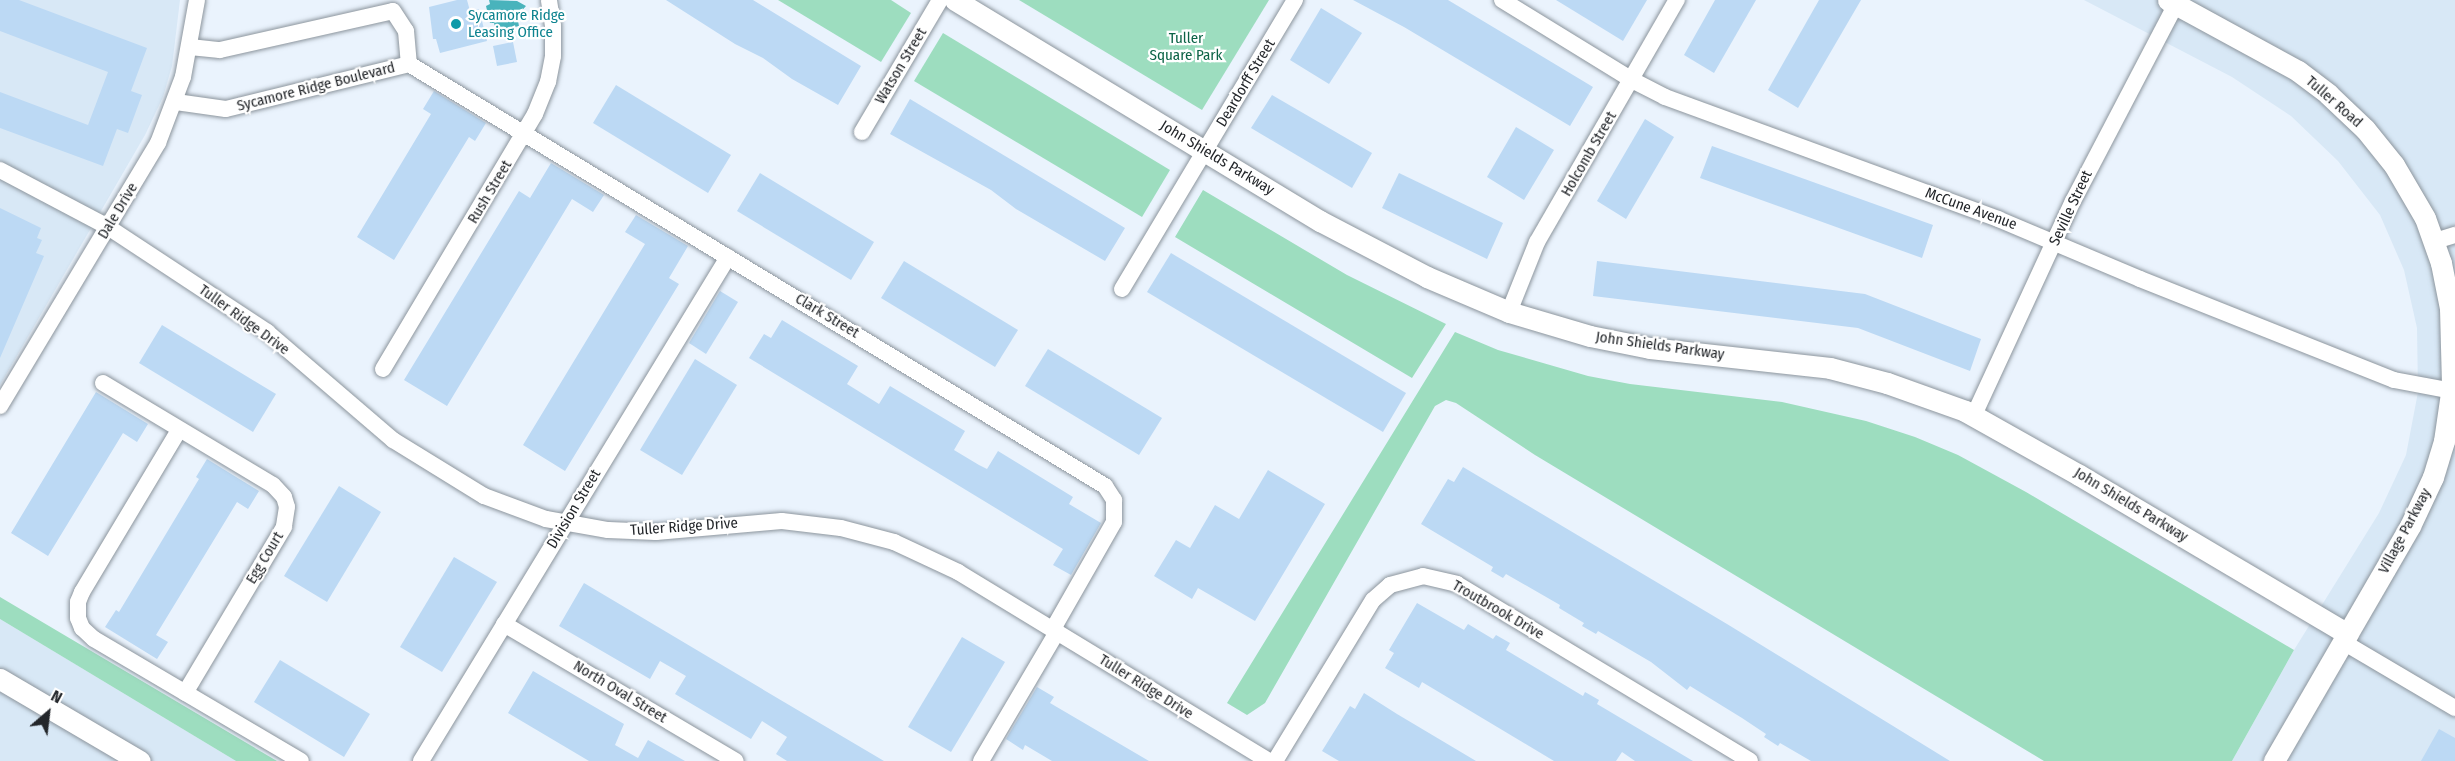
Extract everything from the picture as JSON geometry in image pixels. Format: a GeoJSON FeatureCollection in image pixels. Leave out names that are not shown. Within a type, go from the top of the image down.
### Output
{"type":"FeatureCollection","features":[{"type":"Feature","properties":{"kind":"street","name":"Dale Drive"},"geometry":{"type":"LineString","coordinates":[[0,406],[158,143],[176,102],[190,47],[197,0]]}},
{"type":"Feature","properties":{"kind":"street","name":"Rush Street"},"geometry":{"type":"LineString","coordinates":[[383,369],[526,133],[544,93],[551,69],[553,34],[549,0]]}},
{"type":"Feature","properties":{"kind":"street","name":"Watson Street"},"geometry":{"type":"LineString","coordinates":[[862,132],[940,0]]}},
{"type":"Feature","properties":{"kind":"street","name":"John Shields Parkway"},"geometry":{"type":"LineString","coordinates":[[955,0],[1382,255],[1509,312],[1564,330],[1630,345],[1830,368],[1887,383],[1974,415],[2345,638]]}},
{"type":"Feature","properties":{"kind":"street","name":"Deardorff Street"},"geometry":{"type":"LineString","coordinates":[[1122,289],[1295,0]]}},
{"type":"Feature","properties":{"kind":"street","name":"McCune Avenue"},"geometry":{"type":"LineString","coordinates":[[1502,0],[1632,80],[1665,97],[1998,219],[2394,380],[2452,391]]}},
{"type":"Feature","properties":{"kind":"street","name":"Holcomb Street"},"geometry":{"type":"LineString","coordinates":[[1509,312],[1537,242],[1677,0]]}},
{"type":"Feature","properties":{"kind":"street","name":"Tuller Road"},"geometry":{"type":"LineString","coordinates":[[2172,2],[2280,60],[2341,105],[2365,129],[2394,165],[2416,202],[2435,242]]}},
{"type":"Feature","properties":{"kind":"street","name":"Seville Street"},"geometry":{"type":"LineString","coordinates":[[1974,415],[2073,201],[2172,2]]}},
{"type":"Feature","properties":{"kind":"street","name":"Sycamore Ridge Boulevard"},"geometry":{"type":"LineString","coordinates":[[176,102],[226,109],[409,64],[406,31],[397,6],[220,50],[190,47]]}},
{"type":"Feature","properties":{"kind":"street","name":"Clark Street"},"geometry":{"type":"LineString","coordinates":[[409,64],[1105,486],[1114,500],[1114,522],[981,761]]}},
{"type":"Feature","properties":{"kind":"street","name":"Tuller Ridge Drive"},"geometry":{"type":"LineString","coordinates":[[0,170],[108,227],[267,332],[393,440],[438,469],[492,499],[565,524],[640,532],[782,521],[855,531],[901,545],[940,562],[1269,761]]}},
{"type":"Feature","properties":{"kind":"street"},"geometry":{"type":"LineString","coordinates":[[2435,242],[2455,234]]}},
{"type":"Feature","properties":{"kind":"street","name":"Village Parkway"},"geometry":{"type":"LineString","coordinates":[[2274,761],[2410,526],[2426,493],[2444,441],[2452,391],[2452,330],[2445,283],[2435,242]]}},
{"type":"Feature","properties":{"kind":"street","name":"Division Street"},"geometry":{"type":"LineString","coordinates":[[421,761],[728,256]]}},
{"type":"Feature","properties":{"kind":"street","name":"Egg Court"},"geometry":{"type":"LineString","coordinates":[[103,383],[273,485],[284,497],[288,512],[284,527],[185,693]]}},
{"type":"Feature","properties":{"kind":"street"},"geometry":{"type":"LineString","coordinates":[[179,430],[82,592],[77,612],[82,628],[89,636],[301,761]]}},
{"type":"Feature","properties":{"kind":"street","name":"Troutbrook Drive"},"geometry":{"type":"LineString","coordinates":[[1275,761],[1373,600],[1390,585],[1423,576],[1457,584],[1750,761]]}},
{"type":"Feature","properties":{"kind":"street","name":"North Oval Street"},"geometry":{"type":"LineString","coordinates":[[504,624],[736,761]]}},
{"type":"Feature","properties":{"kind":"street"},"geometry":{"type":"LineString","coordinates":[[2345,638],[2455,708]]}},
{"type":"Feature","properties":{"kind":"street"},"geometry":{"type":"LineString","coordinates":[[0,679],[141,761]]}},
{"type":"Feature","properties":{"kind":"shaded area"},"geometry":{"type":"Polygon","coordinates":[[[0,0],[180,0],[172,66],[163,97],[145,135],[0,385],[0,0]]]}},
{"type":"Feature","properties":{"kind":"shaded area"},"geometry":{"type":"Polygon","coordinates":[[[2084,0],[2455,0],[2455,761],[2232,761],[2294,650],[2379,513],[2406,455],[2418,392],[2417,328],[2404,270],[2380,215],[2338,161],[2291,116],[2232,77],[2084,0]]]}},
{"type":"Feature","properties":{"kind":"shaded area"},"geometry":{"type":"Polygon","coordinates":[[[0,619],[236,761],[0,761],[0,619]]]}},
{"type":"Feature","properties":{"kind":"green space"},"geometry":{"type":"Polygon","coordinates":[[[778,0],[891,0],[911,13],[881,62],[778,0]]]}},
{"type":"Feature","properties":{"kind":"green space","name":"Tuller Square Park"},"geometry":{"type":"Polygon","coordinates":[[[1019,0],[1269,0],[1202,110],[1019,0]]]}},
{"type":"Feature","properties":{"kind":"green space"},"geometry":{"type":"Polygon","coordinates":[[[943,33],[1170,170],[1142,217],[914,81],[943,33]]]}},
{"type":"Feature","properties":{"kind":"green space"},"geometry":{"type":"Polygon","coordinates":[[[1203,190],[1347,275],[1446,324],[1412,378],[1175,237],[1203,190]]]}},
{"type":"Feature","properties":{"kind":"green space"},"geometry":{"type":"Polygon","coordinates":[[[1455,332],[1498,350],[1588,376],[1630,384],[1782,402],[1866,421],[1915,437],[1958,455],[2026,492],[2294,650],[2232,761],[2044,761],[1535,455],[1456,403],[1446,400],[1435,406],[1265,703],[1247,715],[1227,703],[1455,332]]]}},
{"type":"Feature","properties":{"kind":"green space"},"geometry":{"type":"Polygon","coordinates":[[[0,597],[277,761],[236,761],[0,619],[0,597]]]}},
{"type":"Feature","properties":{"kind":"water"},"geometry":{"type":"Polygon","coordinates":[[[489,0],[517,1],[526,6],[517,16],[519,26],[515,27],[516,31],[501,34],[500,30],[496,31],[494,23],[490,23],[486,6],[490,4],[489,0]]]}},
{"type":"Feature","properties":{"kind":"building"},"geometry":{"type":"Polygon","coordinates":[[[0,0],[19,0],[147,48],[131,91],[142,95],[128,133],[117,129],[103,166],[0,128],[0,92],[88,125],[108,72],[0,31],[0,0]]]}},
{"type":"Feature","properties":{"kind":"building","name":"Sycamore Ridge Leasing Office"},"geometry":{"type":"Polygon","coordinates":[[[457,0],[467,0],[470,11],[479,9],[487,41],[440,53],[436,39],[433,39],[429,7],[457,0]]]}},
{"type":"Feature","properties":{"kind":"building"},"geometry":{"type":"Polygon","coordinates":[[[666,0],[753,0],[861,66],[838,105],[666,0]]]}},
{"type":"Feature","properties":{"kind":"building"},"geometry":{"type":"Polygon","coordinates":[[[1353,0],[1448,0],[1593,87],[1570,126],[1404,27],[1353,0]]]}},
{"type":"Feature","properties":{"kind":"building"},"geometry":{"type":"Polygon","coordinates":[[[1556,0],[1647,0],[1623,41],[1556,0]]]}},
{"type":"Feature","properties":{"kind":"building"},"geometry":{"type":"Polygon","coordinates":[[[1715,0],[1756,0],[1714,73],[1684,55],[1715,0]]]}},
{"type":"Feature","properties":{"kind":"building"},"geometry":{"type":"Polygon","coordinates":[[[1819,0],[1861,0],[1798,108],[1768,90],[1819,0]]]}},
{"type":"Feature","properties":{"kind":"building"},"geometry":{"type":"Polygon","coordinates":[[[1321,8],[1362,33],[1329,84],[1290,60],[1321,8]]]}},
{"type":"Feature","properties":{"kind":"building"},"geometry":{"type":"Polygon","coordinates":[[[513,42],[517,62],[497,66],[493,46],[513,42]]]}},
{"type":"Feature","properties":{"kind":"building"},"geometry":{"type":"Polygon","coordinates":[[[616,85],[731,155],[708,193],[593,123],[616,85]]]}},
{"type":"Feature","properties":{"kind":"building"},"geometry":{"type":"Polygon","coordinates":[[[434,91],[486,123],[475,141],[469,137],[394,260],[357,237],[431,114],[423,109],[434,91]]]}},
{"type":"Feature","properties":{"kind":"building"},"geometry":{"type":"Polygon","coordinates":[[[1272,95],[1372,153],[1352,188],[1251,128],[1272,95]]]}},
{"type":"Feature","properties":{"kind":"building"},"geometry":{"type":"Polygon","coordinates":[[[910,99],[1125,228],[1105,261],[1016,209],[991,190],[890,134],[910,99]]]}},
{"type":"Feature","properties":{"kind":"building"},"geometry":{"type":"Polygon","coordinates":[[[1645,119],[1674,137],[1626,219],[1597,201],[1645,119]]]}},
{"type":"Feature","properties":{"kind":"building"},"geometry":{"type":"Polygon","coordinates":[[[1516,127],[1554,150],[1524,200],[1487,177],[1516,127]]]}},
{"type":"Feature","properties":{"kind":"building"},"geometry":{"type":"Polygon","coordinates":[[[1712,146],[1933,225],[1922,258],[1700,178],[1712,146]]]}},
{"type":"Feature","properties":{"kind":"building"},"geometry":{"type":"Polygon","coordinates":[[[551,163],[604,195],[593,212],[572,199],[447,406],[404,380],[519,191],[530,198],[551,163]]]}},
{"type":"Feature","properties":{"kind":"building"},"geometry":{"type":"Polygon","coordinates":[[[760,173],[874,242],[851,280],[737,211],[760,173]]]}},
{"type":"Feature","properties":{"kind":"building"},"geometry":{"type":"Polygon","coordinates":[[[1399,173],[1503,223],[1487,259],[1382,208],[1399,173]]]}},
{"type":"Feature","properties":{"kind":"building"},"geometry":{"type":"Polygon","coordinates":[[[0,208],[41,228],[37,238],[42,240],[36,253],[44,256],[0,358],[0,208]]]}},
{"type":"Feature","properties":{"kind":"building"},"geometry":{"type":"Polygon","coordinates":[[[636,215],[688,246],[669,278],[679,284],[565,471],[523,445],[645,244],[625,232],[636,215]]]}},
{"type":"Feature","properties":{"kind":"building"},"geometry":{"type":"Polygon","coordinates":[[[1171,253],[1406,393],[1383,432],[1147,292],[1171,253]]]}},
{"type":"Feature","properties":{"kind":"building"},"geometry":{"type":"Polygon","coordinates":[[[904,261],[1018,330],[995,367],[881,298],[904,261]]]}},
{"type":"Feature","properties":{"kind":"building"},"geometry":{"type":"Polygon","coordinates":[[[1597,261],[1865,294],[1981,339],[1970,371],[1858,328],[1593,296],[1597,261]]]}},
{"type":"Feature","properties":{"kind":"building"},"geometry":{"type":"Polygon","coordinates":[[[720,291],[738,302],[706,354],[689,343],[720,291]]]}},
{"type":"Feature","properties":{"kind":"building"},"geometry":{"type":"Polygon","coordinates":[[[782,320],[858,366],[847,384],[879,404],[890,386],[965,431],[954,450],[987,469],[998,451],[1073,497],[1069,504],[1101,523],[1071,575],[1053,565],[1063,549],[749,358],[764,334],[771,338],[782,320]]]}},
{"type":"Feature","properties":{"kind":"building"},"geometry":{"type":"Polygon","coordinates":[[[162,325],[276,394],[253,432],[139,363],[162,325]]]}},
{"type":"Feature","properties":{"kind":"building"},"geometry":{"type":"Polygon","coordinates":[[[1048,349],[1162,418],[1139,455],[1025,386],[1048,349]]]}},
{"type":"Feature","properties":{"kind":"building"},"geometry":{"type":"Polygon","coordinates":[[[695,359],[737,385],[682,475],[640,450],[695,359]]]}},
{"type":"Feature","properties":{"kind":"building"},"geometry":{"type":"Polygon","coordinates":[[[96,392],[148,424],[137,442],[123,433],[48,556],[11,533],[96,392]]]}},
{"type":"Feature","properties":{"kind":"building"},"geometry":{"type":"Polygon","coordinates":[[[207,459],[259,491],[248,509],[237,502],[156,635],[168,642],[157,659],[105,627],[116,610],[119,612],[199,479],[196,477],[207,459]]]}},
{"type":"Feature","properties":{"kind":"building"},"geometry":{"type":"Polygon","coordinates":[[[1463,467],[1727,624],[1950,761],[1811,761],[1780,743],[1778,746],[1764,737],[1766,734],[1742,718],[1690,686],[1687,690],[1651,662],[1598,631],[1596,634],[1582,626],[1584,623],[1559,608],[1560,605],[1506,574],[1503,578],[1491,571],[1493,567],[1421,524],[1448,479],[1454,482],[1463,467]]]}},
{"type":"Feature","properties":{"kind":"building"},"geometry":{"type":"Polygon","coordinates":[[[1268,470],[1325,504],[1255,621],[1198,588],[1192,599],[1154,576],[1176,540],[1190,548],[1215,505],[1239,519],[1268,470]]]}},
{"type":"Feature","properties":{"kind":"building"},"geometry":{"type":"Polygon","coordinates":[[[339,486],[381,512],[327,602],[284,576],[339,486]]]}},
{"type":"Feature","properties":{"kind":"building"},"geometry":{"type":"Polygon","coordinates":[[[454,557],[497,582],[442,672],[400,647],[454,557]]]}},
{"type":"Feature","properties":{"kind":"building"},"geometry":{"type":"Polygon","coordinates":[[[584,583],[884,761],[787,761],[776,754],[787,737],[762,721],[751,739],[675,694],[686,676],[660,661],[650,679],[559,626],[584,583]]]}},
{"type":"Feature","properties":{"kind":"building"},"geometry":{"type":"Polygon","coordinates":[[[1417,603],[1464,630],[1468,624],[1493,639],[1496,635],[1510,643],[1506,650],[1583,696],[1585,692],[1599,700],[1597,704],[1693,761],[1635,761],[1622,752],[1616,761],[1554,761],[1422,682],[1419,688],[1385,668],[1394,653],[1389,650],[1417,603]]]}},
{"type":"Feature","properties":{"kind":"building"},"geometry":{"type":"Polygon","coordinates":[[[962,637],[1005,662],[951,752],[908,727],[962,637]]]}},
{"type":"Feature","properties":{"kind":"building"},"geometry":{"type":"Polygon","coordinates":[[[280,660],[370,714],[344,757],[254,702],[280,660]]]}},
{"type":"Feature","properties":{"kind":"building"},"geometry":{"type":"Polygon","coordinates":[[[533,671],[624,724],[615,745],[638,758],[648,740],[685,761],[589,761],[508,713],[533,671]]]}},
{"type":"Feature","properties":{"kind":"building"},"geometry":{"type":"Polygon","coordinates":[[[1037,687],[1054,697],[1050,703],[1149,761],[1052,761],[1025,745],[1023,750],[1006,739],[1037,687]]]}},
{"type":"Feature","properties":{"kind":"building"},"geometry":{"type":"Polygon","coordinates":[[[1364,693],[1476,761],[1339,761],[1322,751],[1350,706],[1355,709],[1364,693]]]}},
{"type":"Feature","properties":{"kind":"building"},"geometry":{"type":"Polygon","coordinates":[[[2439,729],[2455,738],[2455,761],[2421,761],[2439,729]]]}},
{"type":"Feature","properties":{"kind":"place","name":"Sycamore Ridge Leasing Office"},"geometry":{"type":"Point","coordinates":[456,24]}}]}
